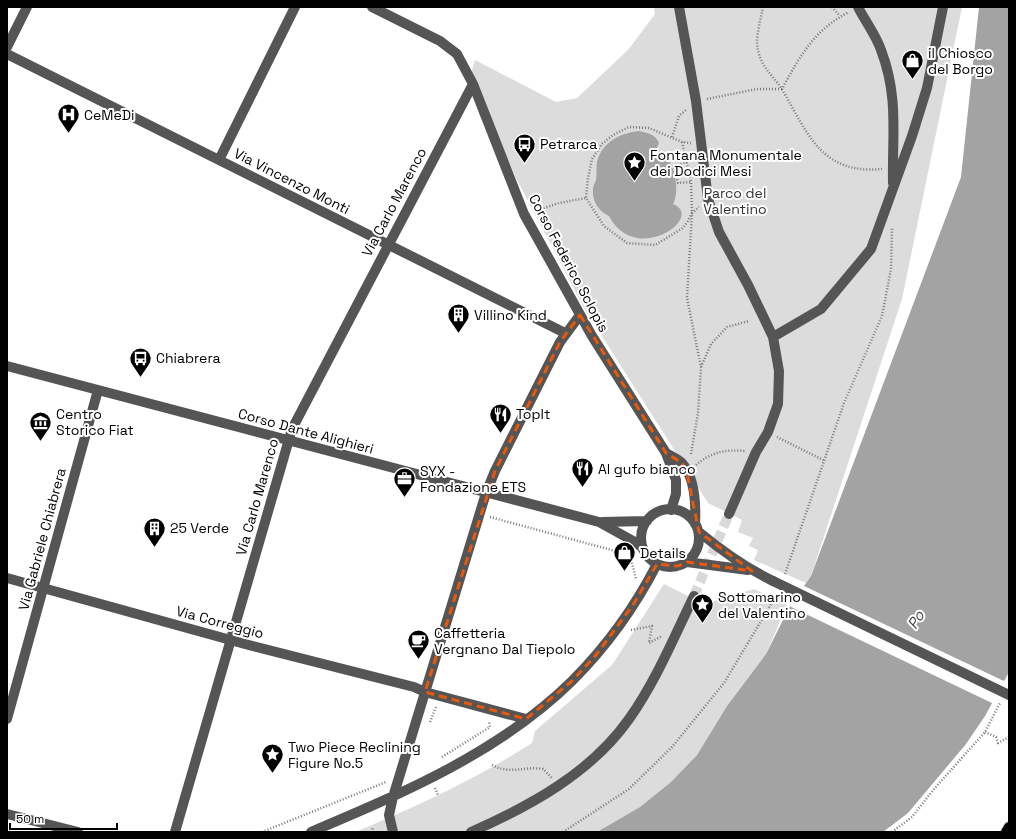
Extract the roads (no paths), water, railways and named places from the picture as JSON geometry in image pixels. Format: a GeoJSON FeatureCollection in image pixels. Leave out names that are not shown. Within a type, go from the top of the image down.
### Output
{"type":"FeatureCollection","features":[{"type":"Feature","properties":{"kind":"main road"},"geometry":{"type":"LineString","coordinates":[[1006,832],[1009,827]]}},
{"type":"Feature","properties":{"kind":"street"},"geometry":{"type":"LineString","coordinates":[[7,47],[27,7]]}},
{"type":"Feature","properties":{"kind":"street"},"geometry":{"type":"LineString","coordinates":[[218,160],[295,7]]}},
{"type":"Feature","properties":{"kind":"street","name":"Corso Federico Sclopis"},"geometry":{"type":"LineString","coordinates":[[372,7],[440,41],[457,54],[472,84],[524,214],[580,315],[666,453],[676,480],[676,494],[671,510]]}},
{"type":"Feature","properties":{"kind":"street"},"geometry":{"type":"LineString","coordinates":[[679,7],[696,100],[708,199],[719,232],[748,285],[773,337],[779,371],[778,404],[768,432],[756,452],[729,514]]}},
{"type":"Feature","properties":{"kind":"street"},"geometry":{"type":"LineString","coordinates":[[858,7],[881,48],[889,74],[894,105],[892,168],[893,189]]}},
{"type":"Feature","properties":{"kind":"street"},"geometry":{"type":"LineString","coordinates":[[773,337],[821,309],[871,250],[927,88],[943,7]]}},
{"type":"Feature","properties":{"kind":"street","name":"Via Vincenzo Monti"},"geometry":{"type":"LineString","coordinates":[[7,54],[565,333]]}},
{"type":"Feature","properties":{"kind":"street","name":"Via Carlo Marenco"},"geometry":{"type":"LineString","coordinates":[[175,832],[288,441],[297,418],[472,84]]}},
{"type":"Feature","properties":{"kind":"street"},"geometry":{"type":"LineString","coordinates":[[393,832],[389,815],[393,797],[486,493],[495,471],[565,333],[580,315]]}},
{"type":"Feature","properties":{"kind":"street","name":"Corso Dante Alighieri"},"geometry":{"type":"LineString","coordinates":[[7,366],[599,522],[643,548]]}},
{"type":"Feature","properties":{"kind":"street","name":"Via Gabriele Chiabrera"},"geometry":{"type":"LineString","coordinates":[[7,719],[98,390]]}},
{"type":"Feature","properties":{"kind":"street","name":"Corso Federico Sclopis"},"geometry":{"type":"LineString","coordinates":[[666,453],[682,463],[688,473],[692,483],[697,528]]}},
{"type":"Feature","properties":{"kind":"street"},"geometry":{"type":"LineString","coordinates":[[697,528],[698,544],[694,554],[687,562],[678,566],[667,567],[657,564],[646,555],[643,548],[642,534],[647,520],[658,512],[671,510],[680,512],[689,516],[697,528],[718,548],[776,585],[1006,697]]}},
{"type":"Feature","properties":{"kind":"street","name":"Corso Dante Alighieri"},"geometry":{"type":"LineString","coordinates":[[599,522],[647,520]]}},
{"type":"Feature","properties":{"kind":"street"},"geometry":{"type":"LineString","coordinates":[[687,562],[752,571]]}},
{"type":"Feature","properties":{"kind":"street"},"geometry":{"type":"LineString","coordinates":[[311,832],[393,797],[430,778],[474,753],[526,719],[572,681],[596,656],[643,589],[657,564]]}},
{"type":"Feature","properties":{"kind":"street","name":"Via Correggio"},"geometry":{"type":"LineString","coordinates":[[7,578],[414,687],[425,692],[526,719]]}},
{"type":"Feature","properties":{"kind":"street"},"geometry":{"type":"LineString","coordinates":[[470,832],[505,817],[558,786],[586,764],[606,745],[628,720],[643,696],[694,596]]}},
{"type":"Feature","properties":{"kind":"street"},"geometry":{"type":"LineString","coordinates":[[7,814],[78,832]]}},
{"type":"Feature","properties":{"kind":"water","name":"Po"},"geometry":{"type":"Polygon","coordinates":[[[979,7],[1009,7],[1009,672],[985,716],[966,744],[908,813],[883,832],[597,832],[640,807],[671,782],[697,755],[727,706],[766,654],[790,606],[811,576],[961,177],[979,7]]]}},
{"type":"Feature","properties":{"kind":"water","name":"Fontana Monumentale dei Dodici Mesi"},"geometry":{"type":"Polygon","coordinates":[[[639,131],[648,133],[655,138],[659,143],[656,150],[667,158],[671,165],[676,182],[673,204],[681,210],[681,219],[674,227],[664,234],[650,238],[635,237],[621,231],[609,216],[596,205],[593,193],[593,187],[596,180],[597,162],[603,149],[607,144],[619,136],[639,131]]]}},
{"type":"Feature","properties":{"kind":"tunnel"},"geometry":{"type":"LineString","coordinates":[[694,596],[729,514]]}},
{"type":"Feature","properties":{"kind":"place","name":"il Chiosco del Borgo"},"geometry":{"type":"Point","coordinates":[913,80]}},
{"type":"Feature","properties":{"kind":"place","name":"CeMeDi"},"geometry":{"type":"Point","coordinates":[69,134]}},
{"type":"Feature","properties":{"kind":"place","name":"Petrarca"},"geometry":{"type":"Point","coordinates":[524,164]}},
{"type":"Feature","properties":{"kind":"place","name":"Fontana Monumentale dei Dodici Mesi"},"geometry":{"type":"Point","coordinates":[635,182]}},
{"type":"Feature","properties":{"kind":"place","name":"Villino Kind"},"geometry":{"type":"Point","coordinates":[458,334]}},
{"type":"Feature","properties":{"kind":"place","name":"Chiabrera"},"geometry":{"type":"Point","coordinates":[140,378]}},
{"type":"Feature","properties":{"kind":"place","name":"TopIt"},"geometry":{"type":"Point","coordinates":[500,434]}},
{"type":"Feature","properties":{"kind":"place","name":"Centro Storico Fiat"},"geometry":{"type":"Point","coordinates":[41,442]}},
{"type":"Feature","properties":{"kind":"place","name":"Al gufo bianco"},"geometry":{"type":"Point","coordinates":[583,488]}},
{"type":"Feature","properties":{"kind":"place","name":"SYX - Fondazione ETS"},"geometry":{"type":"Point","coordinates":[405,498]}},
{"type":"Feature","properties":{"kind":"place","name":"25 Verde"},"geometry":{"type":"Point","coordinates":[154,548]}},
{"type":"Feature","properties":{"kind":"place","name":"Details"},"geometry":{"type":"Point","coordinates":[625,572]}},
{"type":"Feature","properties":{"kind":"place","name":"Sottomarino del Valentino"},"geometry":{"type":"Point","coordinates":[702,624]}},
{"type":"Feature","properties":{"kind":"place","name":"Caffetteria Vergnano Dal Tiepolo"},"geometry":{"type":"Point","coordinates":[418,660]}},
{"type":"Feature","properties":{"kind":"place","name":"Two Piece Reclining Figure No.5"},"geometry":{"type":"Point","coordinates":[273,774]}},
{"type":"Feature","properties":{"kind":"park label","name":"Parco del Valentino"},"geometry":{"type":"Point","coordinates":[735,202]}}]}
